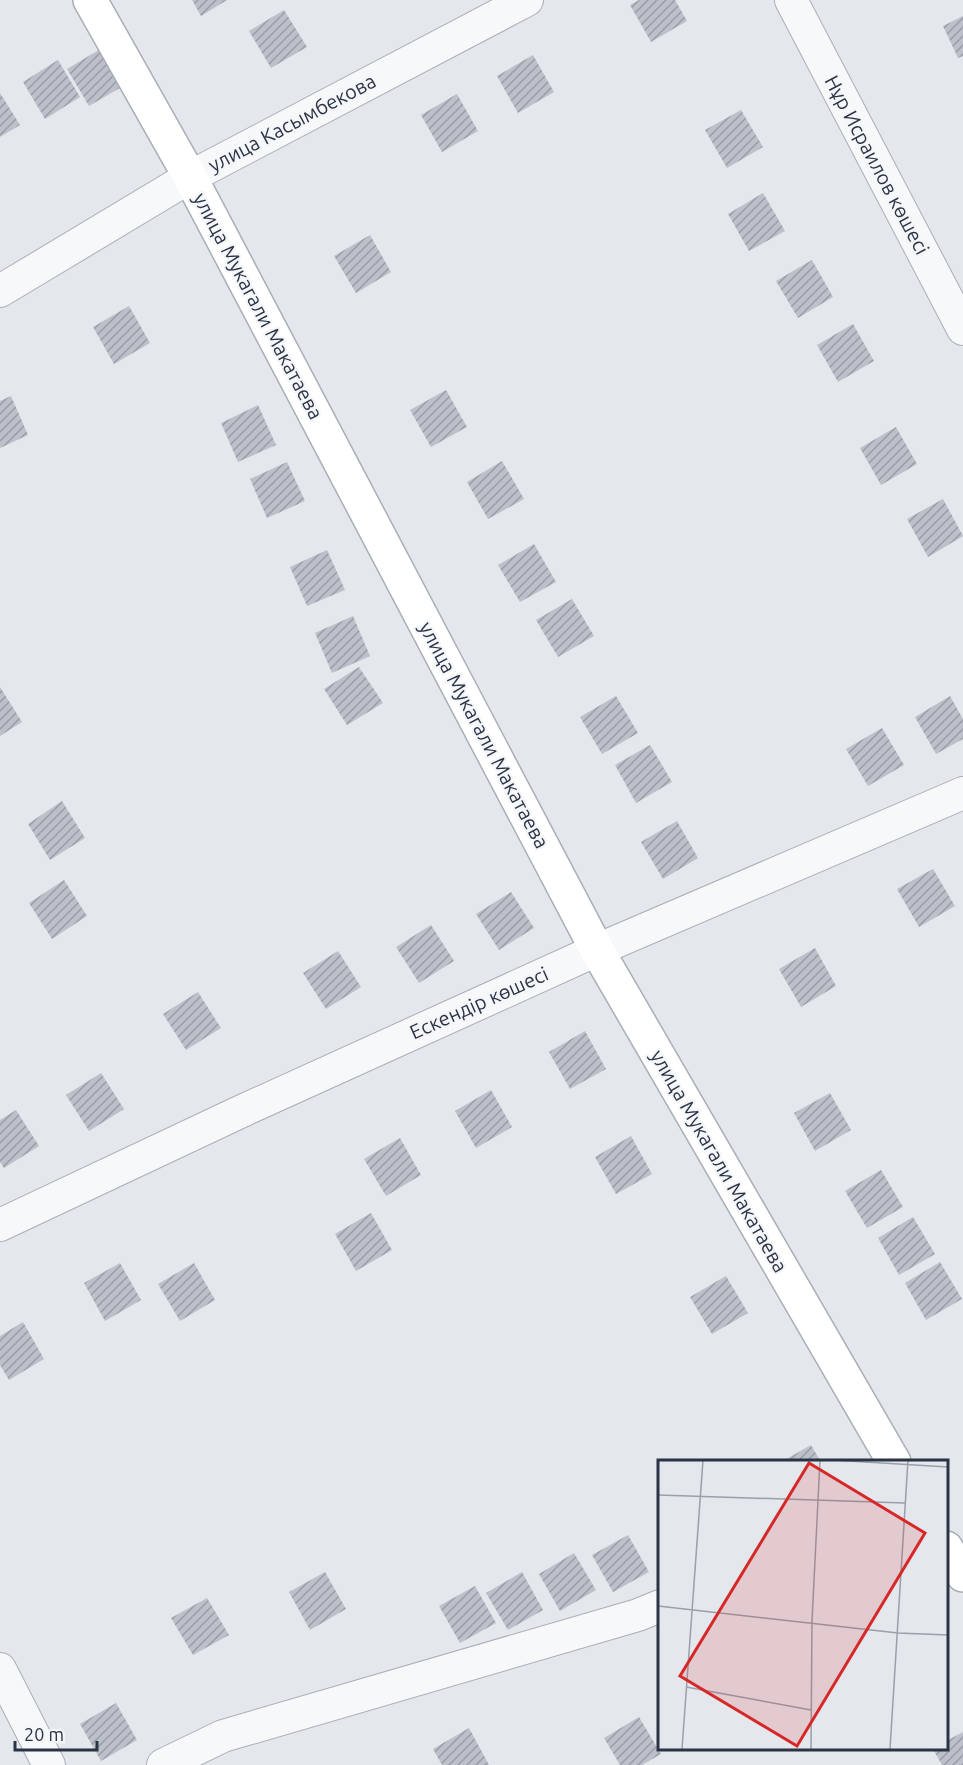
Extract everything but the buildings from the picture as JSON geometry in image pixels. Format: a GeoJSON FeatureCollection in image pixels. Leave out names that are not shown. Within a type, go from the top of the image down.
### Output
{"type":"FeatureCollection","features":[{"type":"Feature","properties":{"kind":"street","name":"улица Мукагали Макатаева"},"geometry":{"type":"LineString","coordinates":[[90,0],[190,177],[597,950],[893,1460]]}},
{"type":"Feature","properties":{"kind":"street","name":"улица Касымбекова"},"geometry":{"type":"LineString","coordinates":[[0,291],[190,177],[527,0]]}},
{"type":"Feature","properties":{"kind":"street","name":"Нұр Исраилов көшесі"},"geometry":{"type":"LineString","coordinates":[[791,0],[963,329]]}},
{"type":"Feature","properties":{"kind":"street","name":"Ескендір көшесі"},"geometry":{"type":"LineString","coordinates":[[0,1225],[252,1106],[597,950],[963,793]]}},
{"type":"Feature","properties":{"kind":"street"},"geometry":{"type":"LineString","coordinates":[[948,1551],[963,1575]]}},
{"type":"Feature","properties":{"kind":"street"},"geometry":{"type":"LineString","coordinates":[[163,1765],[223,1736],[638,1615],[658,1607]]}},
{"type":"Feature","properties":{"kind":"street"},"geometry":{"type":"LineString","coordinates":[[0,1669],[49,1765]]}}]}
